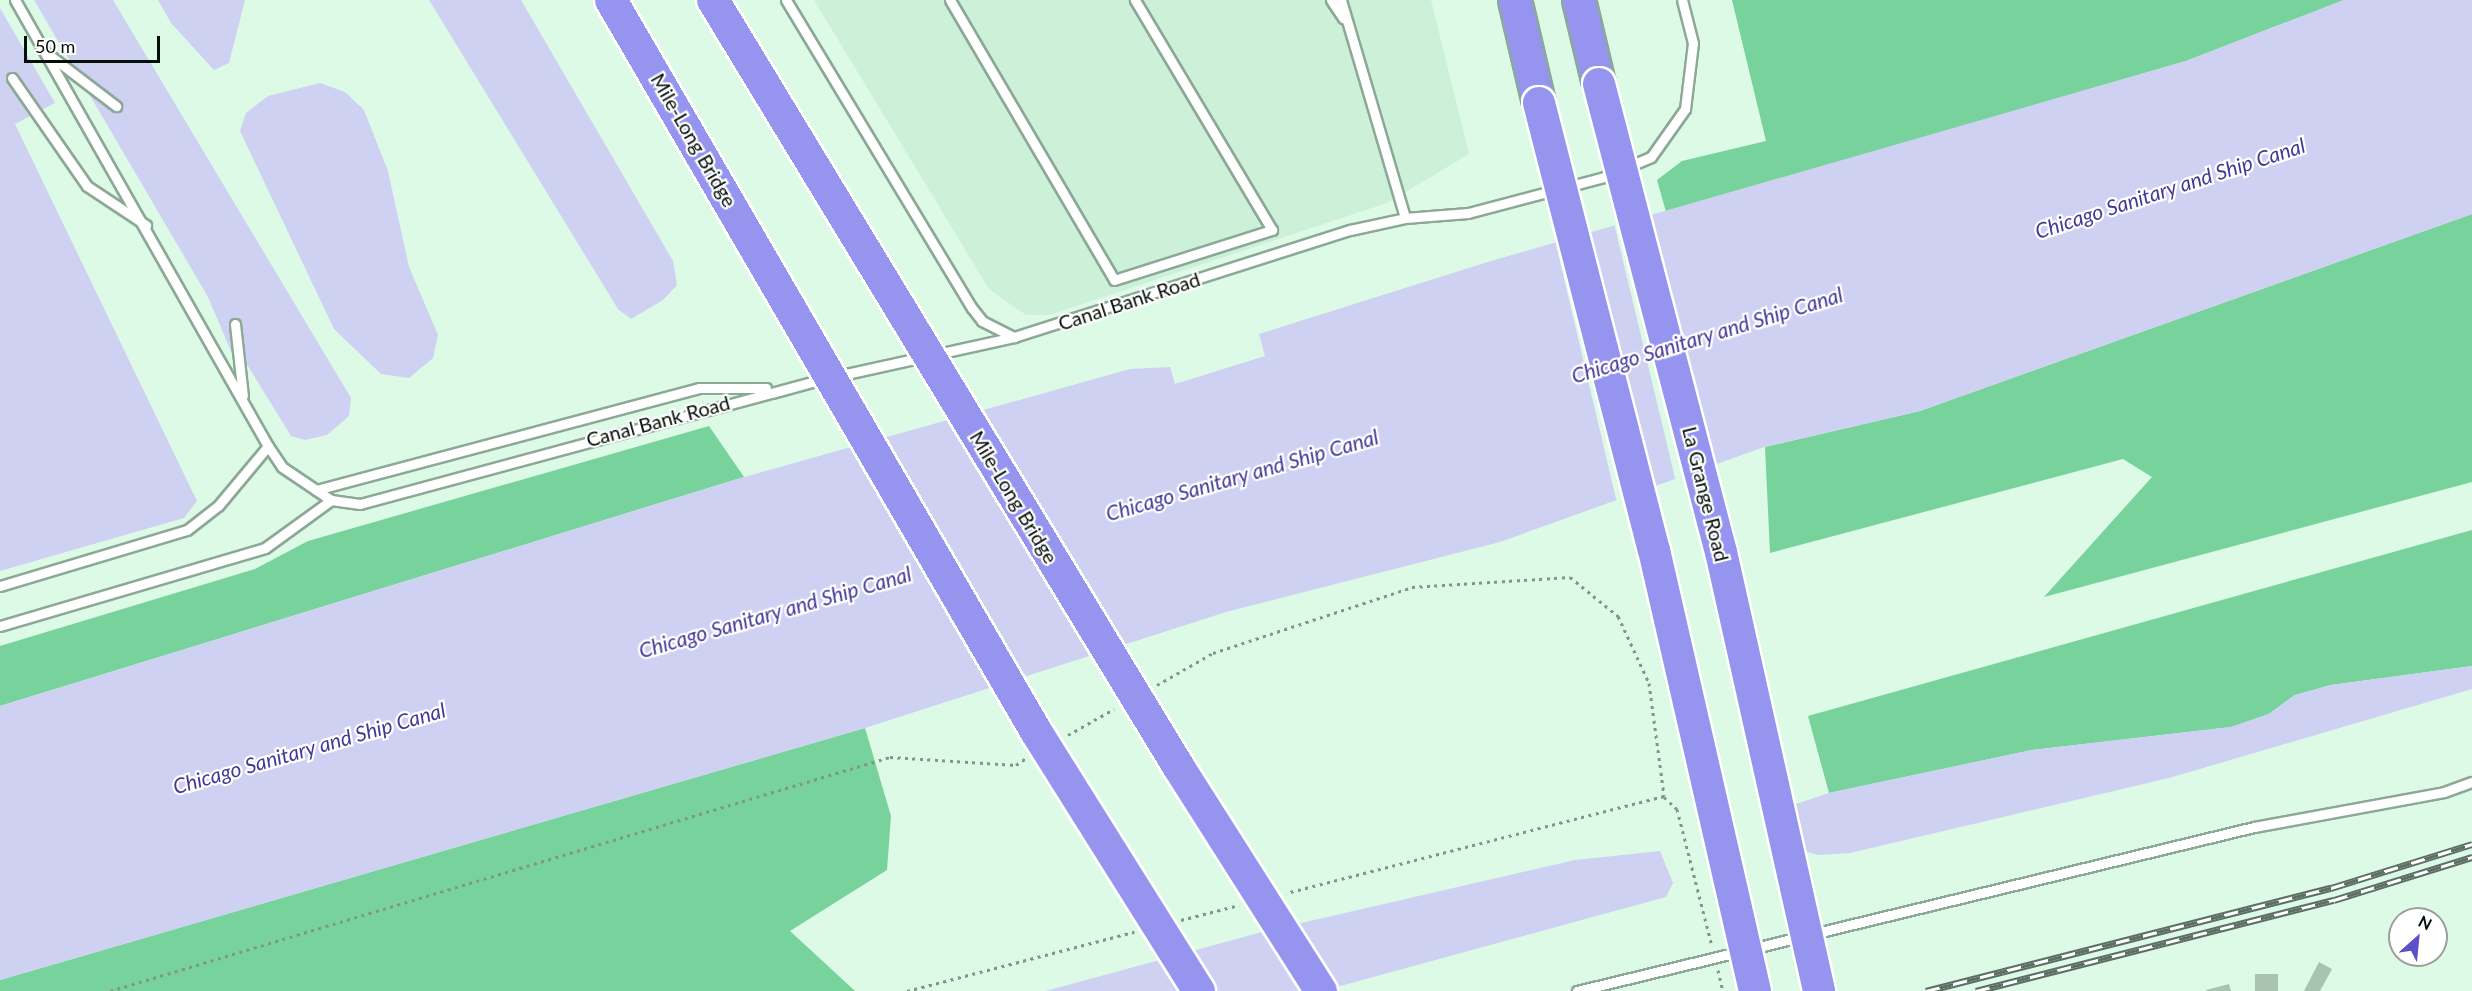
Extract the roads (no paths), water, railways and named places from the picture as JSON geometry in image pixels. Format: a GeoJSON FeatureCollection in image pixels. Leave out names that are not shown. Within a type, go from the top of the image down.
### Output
{"type":"FeatureCollection","features":[{"type":"Feature","properties":{"kind":"highway","name":"Mile-Long Bridge"},"geometry":{"type":"LineString","coordinates":[[611,0],[1037,733],[1199,991]]}},
{"type":"Feature","properties":{"kind":"highway","name":"Mile-Long Bridge"},"geometry":{"type":"LineString","coordinates":[[713,0],[1178,766],[1321,991]]}},
{"type":"Feature","properties":{"kind":"highway"},"geometry":{"type":"LineString","coordinates":[[1515,0],[1539,103],[1654,550],[1755,991]]}},
{"type":"Feature","properties":{"kind":"highway","name":"La Grange Road"},"geometry":{"type":"LineString","coordinates":[[1579,0],[1721,552],[1819,991]]}},
{"type":"Feature","properties":{"kind":"lane"},"geometry":{"type":"LineString","coordinates":[[0,626],[266,548],[331,500],[282,467],[268,446],[149,227],[15,0]]}},
{"type":"Feature","properties":{"kind":"lane"},"geometry":{"type":"LineString","coordinates":[[786,0],[972,308],[982,321],[1014,337]]}},
{"type":"Feature","properties":{"kind":"lane"},"geometry":{"type":"LineString","coordinates":[[950,0],[1114,280],[1272,230],[1135,0]]}},
{"type":"Feature","properties":{"kind":"lane"},"geometry":{"type":"LineString","coordinates":[[1331,0],[1347,25]]}},
{"type":"Feature","properties":{"kind":"lane"},"geometry":{"type":"LineString","coordinates":[[1341,0],[1405,218]]}},
{"type":"Feature","properties":{"kind":"lane","name":"Canal Bank Road"},"geometry":{"type":"LineString","coordinates":[[331,500],[360,504],[777,388],[1014,337],[1350,230],[1405,218],[1468,213],[1604,177],[1651,157],[1685,108],[1693,43],[1682,0]]}},
{"type":"Feature","properties":{"kind":"lane"},"geometry":{"type":"LineString","coordinates":[[44,51],[116,106]]}},
{"type":"Feature","properties":{"kind":"lane"},"geometry":{"type":"LineString","coordinates":[[12,78],[87,186],[149,227]]}},
{"type":"Feature","properties":{"kind":"lane"},"geometry":{"type":"LineString","coordinates":[[235,324],[244,402]]}},
{"type":"Feature","properties":{"kind":"lane"},"geometry":{"type":"LineString","coordinates":[[315,490],[699,388],[777,388]]}},
{"type":"Feature","properties":{"kind":"lane"},"geometry":{"type":"LineString","coordinates":[[0,586],[187,530],[218,506],[268,446]]}},
{"type":"Feature","properties":{"kind":"lane"},"geometry":{"type":"LineString","coordinates":[[1577,991],[1715,960],[2254,826],[2444,792],[2472,782]]}},
{"type":"Feature","properties":{"kind":"water"},"geometry":{"type":"Polygon","coordinates":[[[34,0],[113,0],[351,398],[349,416],[327,435],[305,440],[291,436],[248,366],[233,356],[208,297],[34,0]]]}},
{"type":"Feature","properties":{"kind":"water"},"geometry":{"type":"Polygon","coordinates":[[[158,0],[245,0],[229,63],[214,70],[171,23],[158,0]]]}},
{"type":"Feature","properties":{"kind":"water"},"geometry":{"type":"Polygon","coordinates":[[[429,0],[521,0],[673,261],[677,285],[663,300],[631,319],[618,309],[429,0]]]}},
{"type":"Feature","properties":{"kind":"water","name":"Chicago Sanitary and Ship Canal"},"geometry":{"type":"Polygon","coordinates":[[[2344,0],[2472,0],[2472,214],[1920,411],[1764,447],[1500,542],[1226,612],[865,728],[0,980],[0,706],[744,477],[1130,369],[1170,367],[1175,384],[1265,356],[1259,334],[1491,261],[2186,61],[2344,0]]]}},
{"type":"Feature","properties":{"kind":"water"},"geometry":{"type":"Polygon","coordinates":[[[0,8],[55,103],[15,124],[197,501],[184,518],[0,571],[0,8]]]}},
{"type":"Feature","properties":{"kind":"water"},"geometry":{"type":"Polygon","coordinates":[[[320,83],[345,92],[364,110],[388,171],[409,267],[438,335],[433,358],[409,378],[381,374],[334,329],[240,131],[246,113],[268,96],[320,83]]]}},
{"type":"Feature","properties":{"kind":"water"},"geometry":{"type":"Polygon","coordinates":[[[2472,666],[2472,689],[2169,778],[1850,853],[1818,855],[1776,843],[1790,806],[1829,793],[2032,750],[2231,727],[2269,714],[2295,695],[2331,685],[2472,666]]]}},
{"type":"Feature","properties":{"kind":"water"},"geometry":{"type":"Polygon","coordinates":[[[1660,851],[1673,883],[1666,897],[1322,991],[1046,991],[1262,932],[1575,860],[1660,851]]]}},
{"type":"Feature","properties":{"kind":"railway"},"geometry":{"type":"LineString","coordinates":[[1926,991],[2331,888],[2472,844]]}},
{"type":"Feature","properties":{"kind":"railway"},"geometry":{"type":"LineString","coordinates":[[1976,991],[2334,900],[2472,857]]}}]}
